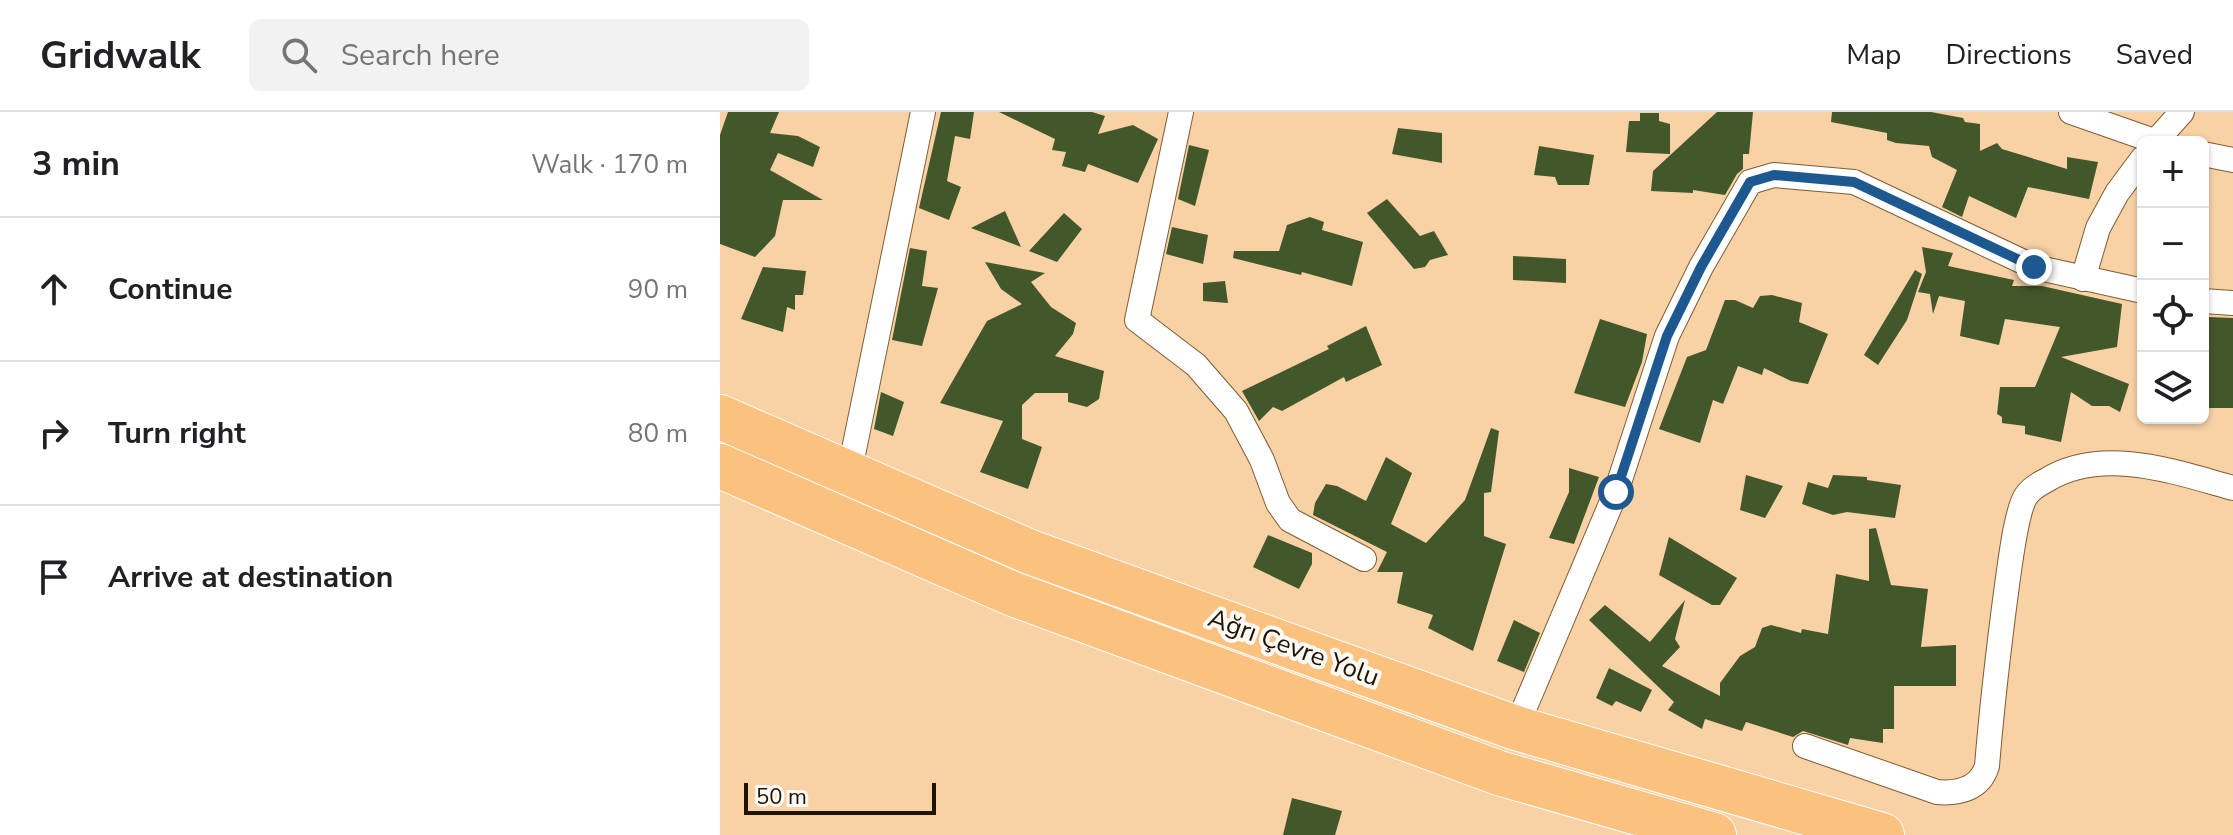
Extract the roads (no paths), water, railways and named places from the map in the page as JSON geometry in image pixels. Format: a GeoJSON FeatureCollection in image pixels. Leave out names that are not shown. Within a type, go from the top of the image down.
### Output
{"type":"FeatureCollection","features":[{"type":"Feature","properties":{"kind":"highway","name":"Ağrı Çevre Yolu"},"geometry":{"type":"LineString","coordinates":[[720,417],[1030,552],[1516,728],[1882,835]]}},
{"type":"Feature","properties":{"kind":"highway","name":"Ağrı Çevre Yolu"},"geometry":{"type":"LineString","coordinates":[[720,466],[1013,594],[1499,773],[1714,835]]}},
{"type":"Feature","properties":{"kind":"street"},"geometry":{"type":"LineString","coordinates":[[849,474],[923,112]]}},
{"type":"Feature","properties":{"kind":"street"},"geometry":{"type":"LineString","coordinates":[[1181,112],[1137,320],[1196,365],[1236,411],[1262,460],[1278,503],[1290,520],[1364,559]]}},
{"type":"Feature","properties":{"kind":"street"},"geometry":{"type":"LineString","coordinates":[[2071,112],[2139,136]]}},
{"type":"Feature","properties":{"kind":"street"},"geometry":{"type":"LineString","coordinates":[[2161,136],[2182,112]]}},
{"type":"Feature","properties":{"kind":"street"},"geometry":{"type":"LineString","coordinates":[[2209,155],[2233,160]]}},
{"type":"Feature","properties":{"kind":"street"},"geometry":{"type":"LineString","coordinates":[[2083,279],[2098,228],[2117,193],[2137,166]]}},
{"type":"Feature","properties":{"kind":"street"},"geometry":{"type":"LineString","coordinates":[[1516,728],[1616,492],[1667,336],[1701,267],[1750,182],[1774,175],[1854,182],[2034,267],[2137,290]]}},
{"type":"Feature","properties":{"kind":"street"},"geometry":{"type":"LineString","coordinates":[[2209,301],[2233,303]]}},
{"type":"Feature","properties":{"kind":"street"},"geometry":{"type":"LineString","coordinates":[[1805,746],[1937,792],[1959,791],[1975,785],[1987,766],[1995,669],[2013,545],[2025,496],[2048,478],[2065,470],[2103,464],[2142,465],[2233,488]]}}]}
